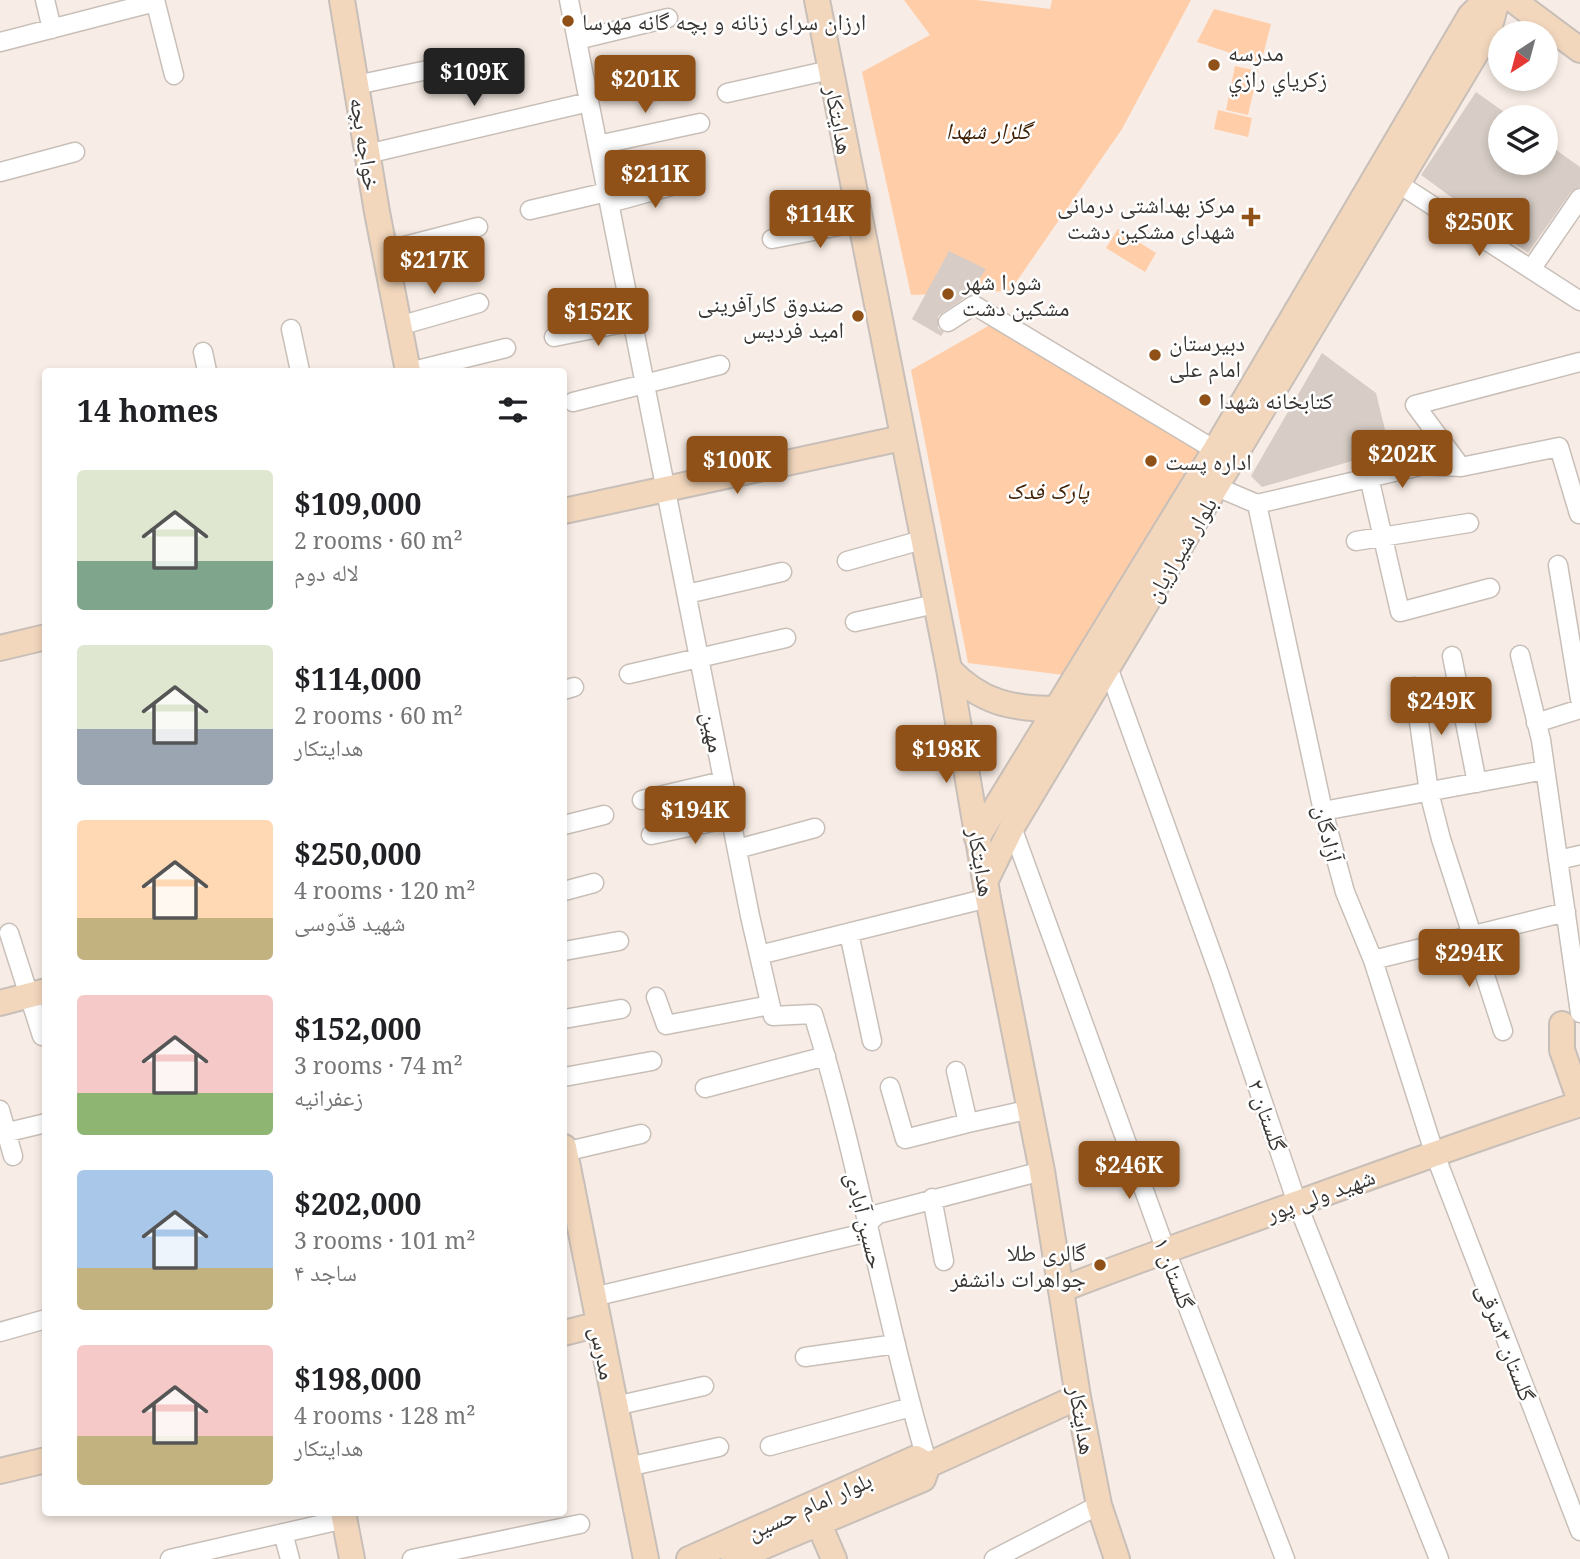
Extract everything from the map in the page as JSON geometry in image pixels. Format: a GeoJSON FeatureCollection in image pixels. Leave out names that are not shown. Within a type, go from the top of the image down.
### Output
{"type":"FeatureCollection","features":[{"type":"Feature","properties":{"kind":"main road","name":"خواجه بچه"},"geometry":{"type":"LineString","coordinates":[[342,0],[367,153],[409,368]]}},
{"type":"Feature","properties":{"kind":"main road","name":"هدایتکار"},"geometry":{"type":"LineString","coordinates":[[817,0],[949,669],[977,838],[1031,1109],[1063,1289],[1078,1397],[1099,1505],[1117,1559]]}},
{"type":"Feature","properties":{"kind":"main road","name":"بلوار شیرازیان"},"geometry":{"type":"LineString","coordinates":[[977,838],[1215,450],[1470,16],[1486,0]]}},
{"type":"Feature","properties":{"kind":"main road","name":"بلوار شیرازیان"},"geometry":{"type":"LineString","coordinates":[[987,889],[1012,827],[1488,33],[1497,0]]}},
{"type":"Feature","properties":{"kind":"main road"},"geometry":{"type":"LineString","coordinates":[[1513,0],[1516,5],[1580,50]]}},
{"type":"Feature","properties":{"kind":"main road"},"geometry":{"type":"LineString","coordinates":[[1536,0],[1580,30]]}},
{"type":"Feature","properties":{"kind":"main road"},"geometry":{"type":"LineString","coordinates":[[567,510],[902,438]]}},
{"type":"Feature","properties":{"kind":"main road"},"geometry":{"type":"LineString","coordinates":[[0,648],[42,638]]}},
{"type":"Feature","properties":{"kind":"main road"},"geometry":{"type":"LineString","coordinates":[[949,669],[966,686],[1001,705],[1023,709],[1058,709]]}},
{"type":"Feature","properties":{"kind":"main road"},"geometry":{"type":"LineString","coordinates":[[990,814],[1012,827]]}},
{"type":"Feature","properties":{"kind":"main road"},"geometry":{"type":"LineString","coordinates":[[0,1003],[38,993]]}},
{"type":"Feature","properties":{"kind":"main road"},"geometry":{"type":"LineString","coordinates":[[1574,1018],[1562,1050],[1580,1102]]}},
{"type":"Feature","properties":{"kind":"main road","name":"شهید ولی پور"},"geometry":{"type":"LineString","coordinates":[[1063,1289],[1165,1248],[1580,1102]]}},
{"type":"Feature","properties":{"kind":"main road","name":"مدرس"},"geometry":{"type":"LineString","coordinates":[[567,1164],[646,1559]]}},
{"type":"Feature","properties":{"kind":"main road"},"geometry":{"type":"LineString","coordinates":[[567,1332],[599,1324]]}},
{"type":"Feature","properties":{"kind":"main road","name":"بلوار امام حسین"},"geometry":{"type":"LineString","coordinates":[[689,1559],[813,1512],[923,1479],[928,1465],[1078,1397]]}},
{"type":"Feature","properties":{"kind":"main road"},"geometry":{"type":"LineString","coordinates":[[0,1471],[42,1461]]}},
{"type":"Feature","properties":{"kind":"main road"},"geometry":{"type":"LineString","coordinates":[[813,1512],[834,1559]]}},
{"type":"Feature","properties":{"kind":"main road","name":"بلوار امام حسین"},"geometry":{"type":"LineString","coordinates":[[734,1559],[813,1512]]}},
{"type":"Feature","properties":{"kind":"main road"},"geometry":{"type":"LineString","coordinates":[[344,1516],[352,1559]]}},
{"type":"Feature","properties":{"kind":"street"},"geometry":{"type":"LineString","coordinates":[[45,0],[52,29]]}},
{"type":"Feature","properties":{"kind":"street","name":"مهین"},"geometry":{"type":"LineString","coordinates":[[569,0],[771,1011]]}},
{"type":"Feature","properties":{"kind":"street"},"geometry":{"type":"LineString","coordinates":[[0,42],[155,1],[174,75]]}},
{"type":"Feature","properties":{"kind":"street"},"geometry":{"type":"LineString","coordinates":[[577,40],[668,18]]}},
{"type":"Feature","properties":{"kind":"street"},"geometry":{"type":"LineString","coordinates":[[356,85],[438,68]]}},
{"type":"Feature","properties":{"kind":"street"},"geometry":{"type":"LineString","coordinates":[[727,93],[830,70]]}},
{"type":"Feature","properties":{"kind":"street"},"geometry":{"type":"LineString","coordinates":[[367,153],[589,102]]}},
{"type":"Feature","properties":{"kind":"street"},"geometry":{"type":"LineString","coordinates":[[598,145],[700,123]]}},
{"type":"Feature","properties":{"kind":"street"},"geometry":{"type":"LineString","coordinates":[[0,172],[75,152]]}},
{"type":"Feature","properties":{"kind":"street"},"geometry":{"type":"LineString","coordinates":[[530,210],[608,198],[690,181]]}},
{"type":"Feature","properties":{"kind":"street"},"geometry":{"type":"LineString","coordinates":[[1399,184],[1580,301]]}},
{"type":"Feature","properties":{"kind":"street"},"geometry":{"type":"LineString","coordinates":[[1532,268],[1577,208]]}},
{"type":"Feature","properties":{"kind":"street"},"geometry":{"type":"LineString","coordinates":[[772,239],[860,222]]}},
{"type":"Feature","properties":{"kind":"street"},"geometry":{"type":"LineString","coordinates":[[385,251],[478,226]]}},
{"type":"Feature","properties":{"kind":"street"},"geometry":{"type":"LineString","coordinates":[[399,326],[479,303]]}},
{"type":"Feature","properties":{"kind":"street"},"geometry":{"type":"LineString","coordinates":[[948,322],[975,305],[1215,450]]}},
{"type":"Feature","properties":{"kind":"street"},"geometry":{"type":"LineString","coordinates":[[554,337],[633,321]]}},
{"type":"Feature","properties":{"kind":"street"},"geometry":{"type":"LineString","coordinates":[[291,329],[299,368]]}},
{"type":"Feature","properties":{"kind":"street"},"geometry":{"type":"LineString","coordinates":[[423,368],[506,348]]}},
{"type":"Feature","properties":{"kind":"street"},"geometry":{"type":"LineString","coordinates":[[203,352],[206,368]]}},
{"type":"Feature","properties":{"kind":"street"},"geometry":{"type":"LineString","coordinates":[[1461,467],[1415,404],[1580,362]]}},
{"type":"Feature","properties":{"kind":"street"},"geometry":{"type":"LineString","coordinates":[[573,402],[720,365]]}},
{"type":"Feature","properties":{"kind":"street"},"geometry":{"type":"LineString","coordinates":[[1217,487],[1257,504],[1424,465],[1461,467],[1559,447],[1578,514]]}},
{"type":"Feature","properties":{"kind":"street"},"geometry":{"type":"LineString","coordinates":[[1369,477],[1400,612],[1490,588]]}},
{"type":"Feature","properties":{"kind":"street","name":"آزادگان"},"geometry":{"type":"LineString","coordinates":[[1257,504],[1323,811],[1345,892],[1373,960],[1434,1152]]}},
{"type":"Feature","properties":{"kind":"street"},"geometry":{"type":"LineString","coordinates":[[1356,541],[1469,523]]}},
{"type":"Feature","properties":{"kind":"street"},"geometry":{"type":"LineString","coordinates":[[847,561],[922,540]]}},
{"type":"Feature","properties":{"kind":"street"},"geometry":{"type":"LineString","coordinates":[[1558,565],[1580,699]]}},
{"type":"Feature","properties":{"kind":"street"},"geometry":{"type":"LineString","coordinates":[[687,594],[782,572]]}},
{"type":"Feature","properties":{"kind":"street"},"geometry":{"type":"LineString","coordinates":[[855,622],[935,604]]}},
{"type":"Feature","properties":{"kind":"street"},"geometry":{"type":"LineString","coordinates":[[629,674],[786,638]]}},
{"type":"Feature","properties":{"kind":"street"},"geometry":{"type":"LineString","coordinates":[[1520,655],[1545,770],[1566,912],[1574,1018]]}},
{"type":"Feature","properties":{"kind":"street"},"geometry":{"type":"LineString","coordinates":[[1452,656],[1477,783]]}},
{"type":"Feature","properties":{"kind":"street","name":"گلستان ۲"},"geometry":{"type":"LineString","coordinates":[[1108,667],[1219,973],[1297,1203],[1439,1559]]}},
{"type":"Feature","properties":{"kind":"street"},"geometry":{"type":"LineString","coordinates":[[1414,687],[1429,792],[1441,839],[1503,1031]]}},
{"type":"Feature","properties":{"kind":"street"},"geometry":{"type":"LineString","coordinates":[[1536,723],[1580,709]]}},
{"type":"Feature","properties":{"kind":"street"},"geometry":{"type":"LineString","coordinates":[[1323,811],[1545,770]]}},
{"type":"Feature","properties":{"kind":"street"},"geometry":{"type":"LineString","coordinates":[[642,800],[723,781]]}},
{"type":"Feature","properties":{"kind":"street"},"geometry":{"type":"LineString","coordinates":[[567,824],[604,815]]}},
{"type":"Feature","properties":{"kind":"street"},"geometry":{"type":"LineString","coordinates":[[651,835],[731,818]]}},
{"type":"Feature","properties":{"kind":"street","name":"گلستان ۱"},"geometry":{"type":"LineString","coordinates":[[1012,827],[1165,1248],[1285,1559]]}},
{"type":"Feature","properties":{"kind":"street"},"geometry":{"type":"LineString","coordinates":[[737,849],[815,828]]}},
{"type":"Feature","properties":{"kind":"street"},"geometry":{"type":"LineString","coordinates":[[1558,860],[1580,855]]}},
{"type":"Feature","properties":{"kind":"street"},"geometry":{"type":"LineString","coordinates":[[567,890],[594,883]]}},
{"type":"Feature","properties":{"kind":"street"},"geometry":{"type":"LineString","coordinates":[[759,955],[849,933],[987,889]]}},
{"type":"Feature","properties":{"kind":"street"},"geometry":{"type":"LineString","coordinates":[[1373,960],[1566,912]]}},
{"type":"Feature","properties":{"kind":"street"},"geometry":{"type":"LineString","coordinates":[[9,933],[38,993],[42,1036]]}},
{"type":"Feature","properties":{"kind":"street"},"geometry":{"type":"LineString","coordinates":[[849,933],[872,1041]]}},
{"type":"Feature","properties":{"kind":"street"},"geometry":{"type":"LineString","coordinates":[[567,950],[619,941]]}},
{"type":"Feature","properties":{"kind":"street"},"geometry":{"type":"LineString","coordinates":[[656,996],[666,1025],[771,1011]]}},
{"type":"Feature","properties":{"kind":"street"},"geometry":{"type":"LineString","coordinates":[[567,1018],[621,1009]]}},
{"type":"Feature","properties":{"kind":"street","name":"حسین آبادی"},"geometry":{"type":"LineString","coordinates":[[771,1011],[813,1014],[826,1056],[911,1406],[928,1465]]}},
{"type":"Feature","properties":{"kind":"street"},"geometry":{"type":"LineString","coordinates":[[705,1088],[826,1056]]}},
{"type":"Feature","properties":{"kind":"street"},"geometry":{"type":"LineString","coordinates":[[567,1076],[652,1061]]}},
{"type":"Feature","properties":{"kind":"street"},"geometry":{"type":"LineString","coordinates":[[956,1071],[968,1123]]}},
{"type":"Feature","properties":{"kind":"street"},"geometry":{"type":"LineString","coordinates":[[890,1087],[905,1139],[1031,1109]]}},
{"type":"Feature","properties":{"kind":"street"},"geometry":{"type":"LineString","coordinates":[[0,1110],[3,1134],[13,1156]]}},
{"type":"Feature","properties":{"kind":"street"},"geometry":{"type":"LineString","coordinates":[[3,1134],[42,1124]]}},
{"type":"Feature","properties":{"kind":"street"},"geometry":{"type":"LineString","coordinates":[[567,1148],[641,1134]]}},
{"type":"Feature","properties":{"kind":"street","name":"گلستان ۳شرقی"},"geometry":{"type":"LineString","coordinates":[[1434,1152],[1580,1531]]}},
{"type":"Feature","properties":{"kind":"street"},"geometry":{"type":"LineString","coordinates":[[593,1297],[868,1228],[878,1214],[1042,1171]]}},
{"type":"Feature","properties":{"kind":"street"},"geometry":{"type":"LineString","coordinates":[[932,1198],[944,1261]]}},
{"type":"Feature","properties":{"kind":"street"},"geometry":{"type":"LineString","coordinates":[[0,1332],[42,1320]]}},
{"type":"Feature","properties":{"kind":"street"},"geometry":{"type":"LineString","coordinates":[[805,1357],[896,1344]]}},
{"type":"Feature","properties":{"kind":"street"},"geometry":{"type":"LineString","coordinates":[[615,1406],[704,1386]]}},
{"type":"Feature","properties":{"kind":"street"},"geometry":{"type":"LineString","coordinates":[[770,1446],[911,1406]]}},
{"type":"Feature","properties":{"kind":"street"},"geometry":{"type":"LineString","coordinates":[[627,1467],[719,1447]]}},
{"type":"Feature","properties":{"kind":"street"},"geometry":{"type":"LineString","coordinates":[[994,1559],[1099,1505]]}},
{"type":"Feature","properties":{"kind":"street"},"geometry":{"type":"LineString","coordinates":[[170,1559],[192,1557],[344,1516]]}},
{"type":"Feature","properties":{"kind":"street"},"geometry":{"type":"LineString","coordinates":[[412,1559],[580,1524]]}},
{"type":"Feature","properties":{"kind":"street"},"geometry":{"type":"LineString","coordinates":[[283,1533],[290,1559]]}},
{"type":"Feature","properties":{"kind":"green space","name":"گلزار شهدا"},"geometry":{"type":"Polygon","coordinates":[[[904,0],[976,0],[1050,9],[1052,0],[1191,0],[1122,129],[1010,291],[911,295],[862,72],[930,35],[904,0]]]}},
{"type":"Feature","properties":{"kind":"green space"},"geometry":{"type":"Polygon","coordinates":[[[1214,9],[1271,24],[1261,63],[1197,42],[1214,9]]]}},
{"type":"Feature","properties":{"kind":"green space"},"geometry":{"type":"Polygon","coordinates":[[[1235,66],[1258,71],[1248,115],[1226,110],[1235,66]]]}},
{"type":"Feature","properties":{"kind":"green space"},"geometry":{"type":"Polygon","coordinates":[[[1218,110],[1252,118],[1248,137],[1214,129],[1218,110]]]}},
{"type":"Feature","properties":{"kind":"green space"},"geometry":{"type":"Polygon","coordinates":[[[1118,229],[1156,253],[1145,272],[1106,248],[1118,229]]]}},
{"type":"Feature","properties":{"kind":"green space","name":"پارک فدک"},"geometry":{"type":"Polygon","coordinates":[[[990,325],[1201,450],[1072,676],[968,663],[911,370],[990,325]]]}},
{"type":"Feature","properties":{"kind":"building"},"geometry":{"type":"Polygon","coordinates":[[[1476,92],[1494,105],[1488,105],[1488,175],[1558,175],[1558,151],[1580,167],[1580,187],[1571,192],[1528,253],[1421,175],[1476,92]]]}},
{"type":"Feature","properties":{"kind":"building","name":"شورا شهر مشکین دشت"},"geometry":{"type":"Polygon","coordinates":[[[949,251],[986,269],[969,295],[938,316],[938,328],[944,332],[941,336],[912,319],[949,251]]]}},
{"type":"Feature","properties":{"kind":"building"},"geometry":{"type":"Polygon","coordinates":[[[1322,353],[1376,393],[1390,450],[1262,487],[1251,476],[1322,353]]]}},
{"type":"Feature","properties":{"kind":"place","name":"ارزان سرای زنانه و بچه گانه مهرسا"},"geometry":{"type":"Point","coordinates":[568,21]}},
{"type":"Feature","properties":{"kind":"place","name":"مدرسه زكرياي رازي"},"geometry":{"type":"Point","coordinates":[1214,65]}},
{"type":"Feature","properties":{"kind":"place","name":"مرکز بهداشتی درمانی شهدای مشکین دشت"},"geometry":{"type":"Point","coordinates":[1251,217]}},
{"type":"Feature","properties":{"kind":"place","name":"شورا شهر مشکین دشت"},"geometry":{"type":"Point","coordinates":[948,294]}},
{"type":"Feature","properties":{"kind":"place","name":"صندوق کارآفرینی امید فردیس"},"geometry":{"type":"Point","coordinates":[858,316]}},
{"type":"Feature","properties":{"kind":"place","name":"دبیرستان امام علی"},"geometry":{"type":"Point","coordinates":[1155,355]}},
{"type":"Feature","properties":{"kind":"place","name":"کتابخانه شهدا"},"geometry":{"type":"Point","coordinates":[1205,400]}},
{"type":"Feature","properties":{"kind":"place","name":"اداره پست"},"geometry":{"type":"Point","coordinates":[1151,461]}},
{"type":"Feature","properties":{"kind":"place","name":"گالری طلا جواهرات دانشفر"},"geometry":{"type":"Point","coordinates":[1100,1265]}}]}
